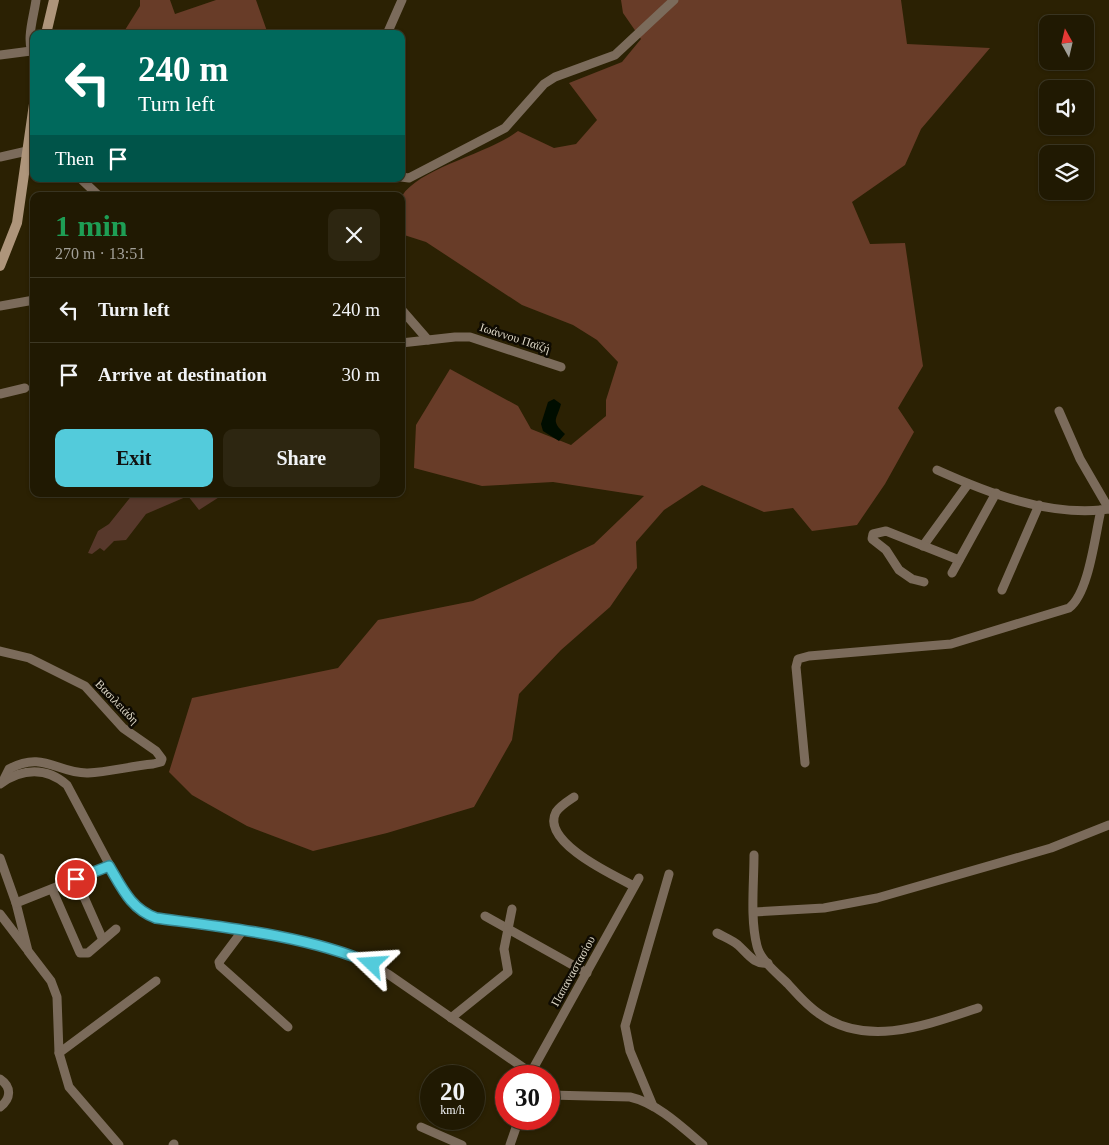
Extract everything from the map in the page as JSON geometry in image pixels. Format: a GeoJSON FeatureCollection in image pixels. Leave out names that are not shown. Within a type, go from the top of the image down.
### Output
{"type":"FeatureCollection","features":[{"type":"Feature","properties":{"kind":"main road"},"geometry":{"type":"LineString","coordinates":[[47,30],[54,0]]}},
{"type":"Feature","properties":{"kind":"main road"},"geometry":{"type":"LineString","coordinates":[[0,266],[17,223],[30,131]]}},
{"type":"Feature","properties":{"kind":"street"},"geometry":{"type":"LineString","coordinates":[[31,30],[36,0]]}},
{"type":"Feature","properties":{"kind":"street"},"geometry":{"type":"LineString","coordinates":[[389,30],[402,0]]}},
{"type":"Feature","properties":{"kind":"street"},"geometry":{"type":"LineString","coordinates":[[405,178],[409,178],[496,134],[516,117],[544,84],[555,77],[615,55],[674,0]]}},
{"type":"Feature","properties":{"kind":"street"},"geometry":{"type":"LineString","coordinates":[[0,55],[30,53]]}},
{"type":"Feature","properties":{"kind":"street"},"geometry":{"type":"LineString","coordinates":[[0,156],[27,151]]}},
{"type":"Feature","properties":{"kind":"street"},"geometry":{"type":"LineString","coordinates":[[84,182],[95,192]]}},
{"type":"Feature","properties":{"kind":"street"},"geometry":{"type":"LineString","coordinates":[[3,304],[30,301]]}},
{"type":"Feature","properties":{"kind":"street"},"geometry":{"type":"LineString","coordinates":[[405,314],[428,340]]}},
{"type":"Feature","properties":{"kind":"street","name":"Ιωάννου Παϊζή"},"geometry":{"type":"LineString","coordinates":[[405,343],[454,336],[477,338],[561,367]]}},
{"type":"Feature","properties":{"kind":"street"},"geometry":{"type":"LineString","coordinates":[[0,394],[25,388]]}},
{"type":"Feature","properties":{"kind":"street"},"geometry":{"type":"LineString","coordinates":[[805,763],[796,667],[798,659],[810,656],[951,644],[1069,608],[1079,598],[1106,510],[1080,459],[1059,411]]}},
{"type":"Feature","properties":{"kind":"street"},"geometry":{"type":"LineString","coordinates":[[937,470],[968,484],[1039,505],[1075,512],[1106,510]]}},
{"type":"Feature","properties":{"kind":"street"},"geometry":{"type":"LineString","coordinates":[[923,546],[968,484]]}},
{"type":"Feature","properties":{"kind":"street"},"geometry":{"type":"LineString","coordinates":[[952,573],[996,493]]}},
{"type":"Feature","properties":{"kind":"street"},"geometry":{"type":"LineString","coordinates":[[1002,590],[1039,505]]}},
{"type":"Feature","properties":{"kind":"street"},"geometry":{"type":"LineString","coordinates":[[924,582],[912,579],[899,570],[886,550],[872,539],[874,534],[886,531],[959,560]]}},
{"type":"Feature","properties":{"kind":"street","name":"Βασιλειάδη"},"geometry":{"type":"LineString","coordinates":[[0,651],[29,658],[86,686],[123,728],[156,750],[162,759],[161,762],[153,764],[86,773],[56,764],[35,762],[9,769],[1,782]]}},
{"type":"Feature","properties":{"kind":"street"},"geometry":{"type":"LineString","coordinates":[[1,782],[30,771],[41,771],[59,778],[67,785],[125,894],[134,906],[147,914],[156,918],[244,930],[303,943],[363,960],[388,974],[516,1065]]}},
{"type":"Feature","properties":{"kind":"street"},"geometry":{"type":"LineString","coordinates":[[574,797],[559,809],[554,817],[556,830],[560,838],[568,847],[594,864],[634,886]]}},
{"type":"Feature","properties":{"kind":"street"},"geometry":{"type":"LineString","coordinates":[[754,912],[824,908],[877,898],[1051,848],[1109,825]]}},
{"type":"Feature","properties":{"kind":"street"},"geometry":{"type":"LineString","coordinates":[[754,855],[756,944],[761,956],[821,1016],[843,1027],[861,1030],[909,1029],[978,1008]]}},
{"type":"Feature","properties":{"kind":"street"},"geometry":{"type":"LineString","coordinates":[[0,858],[16,903],[28,951]]}},
{"type":"Feature","properties":{"kind":"street"},"geometry":{"type":"LineString","coordinates":[[16,903],[109,866]]}},
{"type":"Feature","properties":{"kind":"street"},"geometry":{"type":"LineString","coordinates":[[653,1106],[630,1051],[625,1026],[669,874]]}},
{"type":"Feature","properties":{"kind":"street","name":"Παπαναστασίου"},"geometry":{"type":"LineString","coordinates":[[536,1065],[639,878]]}},
{"type":"Feature","properties":{"kind":"street"},"geometry":{"type":"LineString","coordinates":[[76,879],[104,940]]}},
{"type":"Feature","properties":{"kind":"street"},"geometry":{"type":"LineString","coordinates":[[52,889],[80,953],[88,952],[116,930]]}},
{"type":"Feature","properties":{"kind":"street"},"geometry":{"type":"LineString","coordinates":[[451,1018],[508,972],[504,950],[512,909]]}},
{"type":"Feature","properties":{"kind":"street"},"geometry":{"type":"LineString","coordinates":[[0,914],[51,981],[57,997],[59,1053],[69,1086],[119,1145]]}},
{"type":"Feature","properties":{"kind":"street"},"geometry":{"type":"LineString","coordinates":[[485,916],[587,973]]}},
{"type":"Feature","properties":{"kind":"street"},"geometry":{"type":"LineString","coordinates":[[244,930],[219,962],[220,966],[288,1027]]}},
{"type":"Feature","properties":{"kind":"street"},"geometry":{"type":"LineString","coordinates":[[717,934],[737,944],[755,961],[763,964],[768,963]]}},
{"type":"Feature","properties":{"kind":"street"},"geometry":{"type":"LineString","coordinates":[[59,1053],[156,981]]}},
{"type":"Feature","properties":{"kind":"street"},"geometry":{"type":"LineString","coordinates":[[0,1080],[8,1085],[9,1089],[5,1103],[0,1107]]}},
{"type":"Feature","properties":{"kind":"street"},"geometry":{"type":"LineString","coordinates":[[560,1095],[630,1098],[653,1106],[703,1145]]}},
{"type":"Feature","properties":{"kind":"street"},"geometry":{"type":"LineString","coordinates":[[428,1130],[462,1145]]}},
{"type":"Feature","properties":{"kind":"street"},"geometry":{"type":"LineString","coordinates":[[510,1145],[515,1130]]}},
{"type":"Feature","properties":{"kind":"shaded area"},"geometry":{"type":"Polygon","coordinates":[[[140,0],[170,0],[175,14],[216,0],[256,0],[267,30],[125,30],[140,6],[140,0]]]}},
{"type":"Feature","properties":{"kind":"shaded area"},"geometry":{"type":"Polygon","coordinates":[[[621,0],[901,0],[907,44],[990,48],[921,129],[905,165],[852,202],[870,244],[905,243],[923,366],[898,408],[914,432],[885,484],[857,525],[812,531],[793,508],[764,512],[702,485],[664,510],[636,542],[637,568],[610,607],[561,650],[519,694],[512,740],[474,807],[387,833],[313,851],[247,826],[192,795],[169,772],[192,698],[338,668],[378,620],[473,601],[594,544],[644,496],[553,482],[482,486],[414,468],[416,425],[450,369],[518,406],[531,429],[571,445],[606,416],[606,400],[618,362],[597,340],[573,325],[522,305],[426,242],[405,235],[405,193],[423,177],[490,147],[518,131],[554,148],[576,144],[597,120],[569,83],[622,62],[641,39],[623,13],[621,0]]]}},
{"type":"Feature","properties":{"kind":"shaded area"},"geometry":{"type":"Polygon","coordinates":[[[554,399],[561,404],[556,423],[565,434],[559,441],[543,431],[541,424],[548,402],[554,399]]]}},
{"type":"Feature","properties":{"kind":"shaded area"},"geometry":{"type":"Polygon","coordinates":[[[131,497],[186,497],[146,514],[126,540],[114,541],[104,551],[100,548],[92,554],[88,553],[98,531],[109,524],[131,497]]]}},
{"type":"Feature","properties":{"kind":"shaded area"},"geometry":{"type":"Polygon","coordinates":[[[189,497],[219,497],[199,510],[189,497]]]}},
{"type":"Feature","properties":{"kind":"route"},"geometry":{"type":"LineString","coordinates":[[76,879],[109,866],[134,906],[156,918],[233,928],[303,943],[351,956],[372,964]]}}]}
